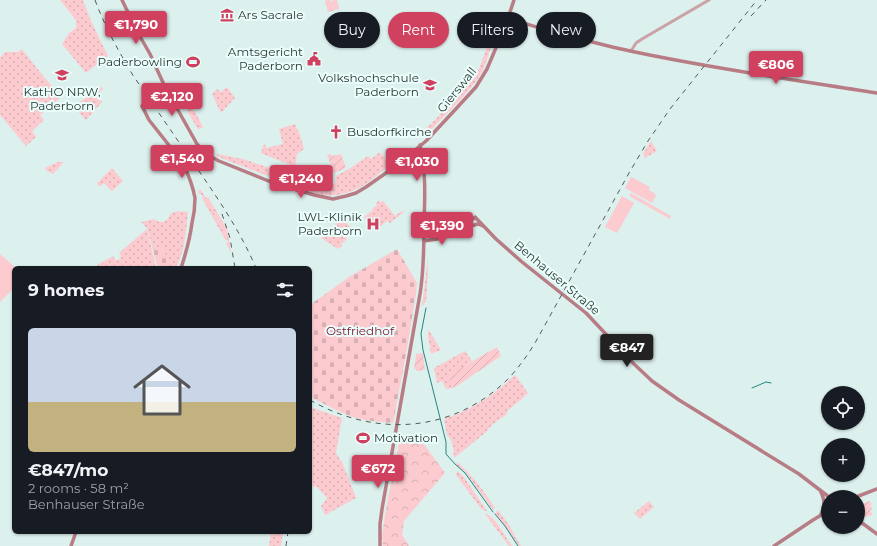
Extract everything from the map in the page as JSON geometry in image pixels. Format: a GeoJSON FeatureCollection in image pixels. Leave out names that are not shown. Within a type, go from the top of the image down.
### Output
{"type":"FeatureCollection","features":[{"type":"Feature","properties":{"kind":"main road","name":"Gierswall"},"geometry":{"type":"LineString","coordinates":[[122,0],[167,91],[197,144],[206,154],[219,161],[272,182],[314,196],[333,199],[356,192],[396,166],[426,141],[477,85],[488,67],[496,48]]}},
{"type":"Feature","properties":{"kind":"main road","name":"Gierswall"},"geometry":{"type":"LineString","coordinates":[[510,12],[514,0]]}},
{"type":"Feature","properties":{"kind":"main road"},"geometry":{"type":"LineString","coordinates":[[528,25],[599,44],[713,67],[877,93]]}},
{"type":"Feature","properties":{"kind":"main road"},"geometry":{"type":"LineString","coordinates":[[167,91],[142,106],[149,120],[179,156],[187,171],[194,193],[195,202],[190,238],[182,266]]}},
{"type":"Feature","properties":{"kind":"main road"},"geometry":{"type":"LineString","coordinates":[[380,546],[382,509],[423,272],[424,164],[420,145]]}},
{"type":"Feature","properties":{"kind":"main road"},"geometry":{"type":"LineString","coordinates":[[408,155],[420,158],[424,164]]}},
{"type":"Feature","properties":{"kind":"main road"},"geometry":{"type":"LineString","coordinates":[[463,228],[475,217],[484,226]]}},
{"type":"Feature","properties":{"kind":"main road"},"geometry":{"type":"LineString","coordinates":[[424,241],[446,236],[463,228],[478,224],[484,226]]}},
{"type":"Feature","properties":{"kind":"main road","name":"Benhauser Straße"},"geometry":{"type":"LineString","coordinates":[[484,226],[522,262],[586,313],[652,381],[679,400],[799,474],[821,491]]}},
{"type":"Feature","properties":{"kind":"main road"},"geometry":{"type":"LineString","coordinates":[[865,494],[877,489]]}},
{"type":"Feature","properties":{"kind":"main road"},"geometry":{"type":"LineString","coordinates":[[774,546],[820,515]]}},
{"type":"Feature","properties":{"kind":"main road"},"geometry":{"type":"LineString","coordinates":[[865,525],[877,534]]}},
{"type":"Feature","properties":{"kind":"main road"},"geometry":{"type":"LineString","coordinates":[[71,546],[75,534]]}},
{"type":"Feature","properties":{"kind":"street"},"geometry":{"type":"LineString","coordinates":[[631,51],[636,43],[642,39],[709,0]]}},
{"type":"Feature","properties":{"kind":"green space"},"geometry":{"type":"Polygon","coordinates":[[[60,0],[83,0],[91,21],[108,56],[86,73],[62,44],[69,33],[76,28],[76,20],[60,0]]]}},
{"type":"Feature","properties":{"kind":"green space"},"geometry":{"type":"Polygon","coordinates":[[[330,0],[331,2],[333,1],[332,0],[337,0],[339,9],[328,12],[325,1],[330,0]]]}},
{"type":"Feature","properties":{"kind":"green space"},"geometry":{"type":"Polygon","coordinates":[[[487,48],[491,48],[483,70],[477,80],[461,99],[425,136],[422,132],[474,77],[479,69],[487,48]]]}},
{"type":"Feature","properties":{"kind":"green space"},"geometry":{"type":"Polygon","coordinates":[[[22,49],[60,95],[60,98],[40,115],[44,120],[32,131],[36,137],[26,146],[0,115],[0,58],[5,52],[18,52],[22,49]]]}},
{"type":"Feature","properties":{"kind":"green space"},"geometry":{"type":"Polygon","coordinates":[[[100,86],[103,89],[96,96],[102,102],[86,120],[74,107],[100,86]]]}},
{"type":"Feature","properties":{"kind":"green space"},"geometry":{"type":"Polygon","coordinates":[[[227,87],[235,98],[221,113],[212,94],[217,89],[221,92],[227,87]]]}},
{"type":"Feature","properties":{"kind":"green space"},"geometry":{"type":"Polygon","coordinates":[[[190,107],[191,109],[193,108],[203,127],[200,129],[198,129],[186,109],[190,107]]]}},
{"type":"Feature","properties":{"kind":"green space"},"geometry":{"type":"Polygon","coordinates":[[[295,124],[304,149],[297,154],[295,167],[261,153],[264,144],[266,148],[283,144],[279,129],[295,124]]]}},
{"type":"Feature","properties":{"kind":"green space"},"geometry":{"type":"Polygon","coordinates":[[[651,141],[657,151],[645,158],[643,154],[651,141]]]}},
{"type":"Feature","properties":{"kind":"green space"},"geometry":{"type":"Polygon","coordinates":[[[380,152],[390,165],[370,181],[358,188],[337,195],[322,195],[311,192],[216,156],[217,154],[243,159],[296,177],[335,184],[336,176],[368,156],[371,159],[380,152]]]}},
{"type":"Feature","properties":{"kind":"green space"},"geometry":{"type":"Polygon","coordinates":[[[331,154],[332,156],[341,154],[346,168],[334,173],[327,155],[331,154]]]}},
{"type":"Feature","properties":{"kind":"green space"},"geometry":{"type":"Polygon","coordinates":[[[58,162],[64,162],[53,174],[45,168],[58,162]]]}},
{"type":"Feature","properties":{"kind":"green space"},"geometry":{"type":"Polygon","coordinates":[[[112,168],[123,181],[112,191],[104,183],[99,186],[97,183],[112,168]]]}},
{"type":"Feature","properties":{"kind":"green space"},"geometry":{"type":"Polygon","coordinates":[[[631,177],[650,187],[649,190],[656,196],[652,203],[625,188],[631,177]]]}},
{"type":"Feature","properties":{"kind":"green space"},"geometry":{"type":"Polygon","coordinates":[[[200,189],[227,238],[226,241],[202,198],[203,197],[198,192],[200,189]]]}},
{"type":"Feature","properties":{"kind":"green space"},"geometry":{"type":"Polygon","coordinates":[[[631,193],[671,216],[670,219],[629,196],[631,193]]]}},
{"type":"Feature","properties":{"kind":"green space"},"geometry":{"type":"Polygon","coordinates":[[[622,196],[634,203],[617,233],[605,227],[622,196]]]}},
{"type":"Feature","properties":{"kind":"green space"},"geometry":{"type":"Polygon","coordinates":[[[208,197],[227,229],[231,251],[226,243],[228,242],[227,238],[206,198],[208,197]]]}},
{"type":"Feature","properties":{"kind":"green space"},"geometry":{"type":"Polygon","coordinates":[[[383,201],[395,216],[402,211],[404,212],[390,223],[387,221],[381,226],[371,227],[364,217],[373,210],[372,209],[377,205],[376,203],[383,201]]]}},
{"type":"Feature","properties":{"kind":"green space"},"geometry":{"type":"Polygon","coordinates":[[[179,211],[188,212],[182,253],[177,266],[157,266],[147,228],[141,222],[154,219],[159,222],[163,222],[168,219],[171,213],[179,211]]]}},
{"type":"Feature","properties":{"kind":"green space"},"geometry":{"type":"Polygon","coordinates":[[[339,218],[351,227],[343,234],[347,239],[338,249],[321,238],[332,229],[339,218]]]}},
{"type":"Feature","properties":{"kind":"green space"},"geometry":{"type":"Polygon","coordinates":[[[147,229],[156,266],[97,266],[113,256],[115,260],[120,259],[121,256],[119,253],[147,229]]]}},
{"type":"Feature","properties":{"kind":"green space"},"geometry":{"type":"Polygon","coordinates":[[[164,248],[168,266],[157,266],[153,250],[164,248]]]}},
{"type":"Feature","properties":{"kind":"green space","name":"Ostfriedhof"},"geometry":{"type":"Polygon","coordinates":[[[397,249],[417,283],[408,343],[393,423],[356,418],[312,398],[312,304],[349,277],[397,249]]]}},
{"type":"Feature","properties":{"kind":"green space"},"geometry":{"type":"Polygon","coordinates":[[[0,254],[14,266],[12,266],[12,290],[0,302],[0,254]]]}},
{"type":"Feature","properties":{"kind":"green space"},"geometry":{"type":"Polygon","coordinates":[[[428,258],[426,301],[422,307],[426,274],[428,258]]]}},
{"type":"Feature","properties":{"kind":"green space"},"geometry":{"type":"Polygon","coordinates":[[[428,329],[441,350],[431,354],[428,336],[428,329]]]}},
{"type":"Feature","properties":{"kind":"green space"},"geometry":{"type":"Polygon","coordinates":[[[497,347],[501,356],[454,388],[447,376],[497,347]]]}},
{"type":"Feature","properties":{"kind":"green space"},"geometry":{"type":"Polygon","coordinates":[[[465,351],[472,361],[448,376],[454,388],[446,389],[442,381],[437,383],[434,368],[465,351]]]}},
{"type":"Feature","properties":{"kind":"green space"},"geometry":{"type":"Polygon","coordinates":[[[423,353],[425,370],[416,371],[416,369],[414,369],[416,354],[423,353]]]}},
{"type":"Feature","properties":{"kind":"green space"},"geometry":{"type":"Polygon","coordinates":[[[515,375],[528,393],[507,411],[507,414],[493,424],[485,433],[454,458],[452,443],[447,435],[444,419],[474,406],[498,390],[515,375]]]}},
{"type":"Feature","properties":{"kind":"green space"},"geometry":{"type":"Polygon","coordinates":[[[312,408],[342,418],[336,453],[343,464],[356,498],[325,515],[321,506],[327,498],[316,486],[312,487],[312,408]]]}},
{"type":"Feature","properties":{"kind":"green space"},"geometry":{"type":"Polygon","coordinates":[[[400,439],[423,443],[445,473],[404,521],[402,535],[409,546],[383,546],[382,536],[386,508],[400,439]]]}},
{"type":"Feature","properties":{"kind":"green space"},"geometry":{"type":"Polygon","coordinates":[[[458,463],[469,473],[482,490],[495,508],[493,510],[466,473],[455,464],[458,463]]]}},
{"type":"Feature","properties":{"kind":"green space"},"geometry":{"type":"Polygon","coordinates":[[[457,471],[463,476],[487,511],[482,510],[456,475],[457,471]]]}},
{"type":"Feature","properties":{"kind":"green space"},"geometry":{"type":"Polygon","coordinates":[[[649,501],[654,507],[640,519],[634,513],[649,501]]]}},
{"type":"Feature","properties":{"kind":"green space"},"geometry":{"type":"Polygon","coordinates":[[[869,501],[872,504],[870,506],[872,508],[870,511],[873,514],[866,517],[865,516],[865,503],[869,501]]]}},
{"type":"Feature","properties":{"kind":"green space"},"geometry":{"type":"Polygon","coordinates":[[[498,510],[521,546],[519,546],[495,513],[498,510]]]}},
{"type":"Feature","properties":{"kind":"green space"},"geometry":{"type":"Polygon","coordinates":[[[485,514],[494,519],[512,546],[509,546],[485,514]]]}},
{"type":"Feature","properties":{"kind":"green space"},"geometry":{"type":"Polygon","coordinates":[[[271,534],[283,534],[281,546],[269,546],[271,534]]]}},
{"type":"Feature","properties":{"kind":"waterway"},"geometry":{"type":"LineString","coordinates":[[426,308],[421,334],[423,350],[446,442],[446,454],[465,473],[493,512]]}},
{"type":"Feature","properties":{"kind":"waterway"},"geometry":{"type":"LineString","coordinates":[[752,388],[766,382],[771,383]]}},
{"type":"Feature","properties":{"kind":"waterway"},"geometry":{"type":"LineString","coordinates":[[495,514],[518,546]]}},
{"type":"Feature","properties":{"kind":"railway"},"geometry":{"type":"LineString","coordinates":[[95,0],[103,20],[134,77],[226,211],[255,266]]}},
{"type":"Feature","properties":{"kind":"railway"},"geometry":{"type":"LineString","coordinates":[[312,401],[335,412],[361,420],[387,424],[414,424],[439,419],[464,410],[487,396],[509,378],[535,343],[648,141],[670,109],[757,0]]}},
{"type":"Feature","properties":{"kind":"railway"},"geometry":{"type":"LineString","coordinates":[[751,16],[766,0]]}},
{"type":"Feature","properties":{"kind":"railway"},"geometry":{"type":"LineString","coordinates":[[222,214],[230,238],[235,266]]}},
{"type":"Feature","properties":{"kind":"railway"},"geometry":{"type":"LineString","coordinates":[[286,546],[288,534]]}},
{"type":"Feature","properties":{"kind":"place","name":"Ars Sacrale"},"geometry":{"type":"Point","coordinates":[227,15]}},
{"type":"Feature","properties":{"kind":"place","name":"Amtsgericht Paderborn"},"geometry":{"type":"Point","coordinates":[314,59]}},
{"type":"Feature","properties":{"kind":"place","name":"Paderbowling"},"geometry":{"type":"Point","coordinates":[193,62]}},
{"type":"Feature","properties":{"kind":"place","name":"KatHO NRW, Paderborn"},"geometry":{"type":"Point","coordinates":[62,75]}},
{"type":"Feature","properties":{"kind":"place","name":"Volkshochschule Paderborn"},"geometry":{"type":"Point","coordinates":[430,85]}},
{"type":"Feature","properties":{"kind":"place","name":"Busdorfkirche"},"geometry":{"type":"Point","coordinates":[336,132]}},
{"type":"Feature","properties":{"kind":"place","name":"LWL-Klinik Paderborn"},"geometry":{"type":"Point","coordinates":[373,224]}},
{"type":"Feature","properties":{"kind":"place","name":"Motivation"},"geometry":{"type":"Point","coordinates":[363,438]}}]}
